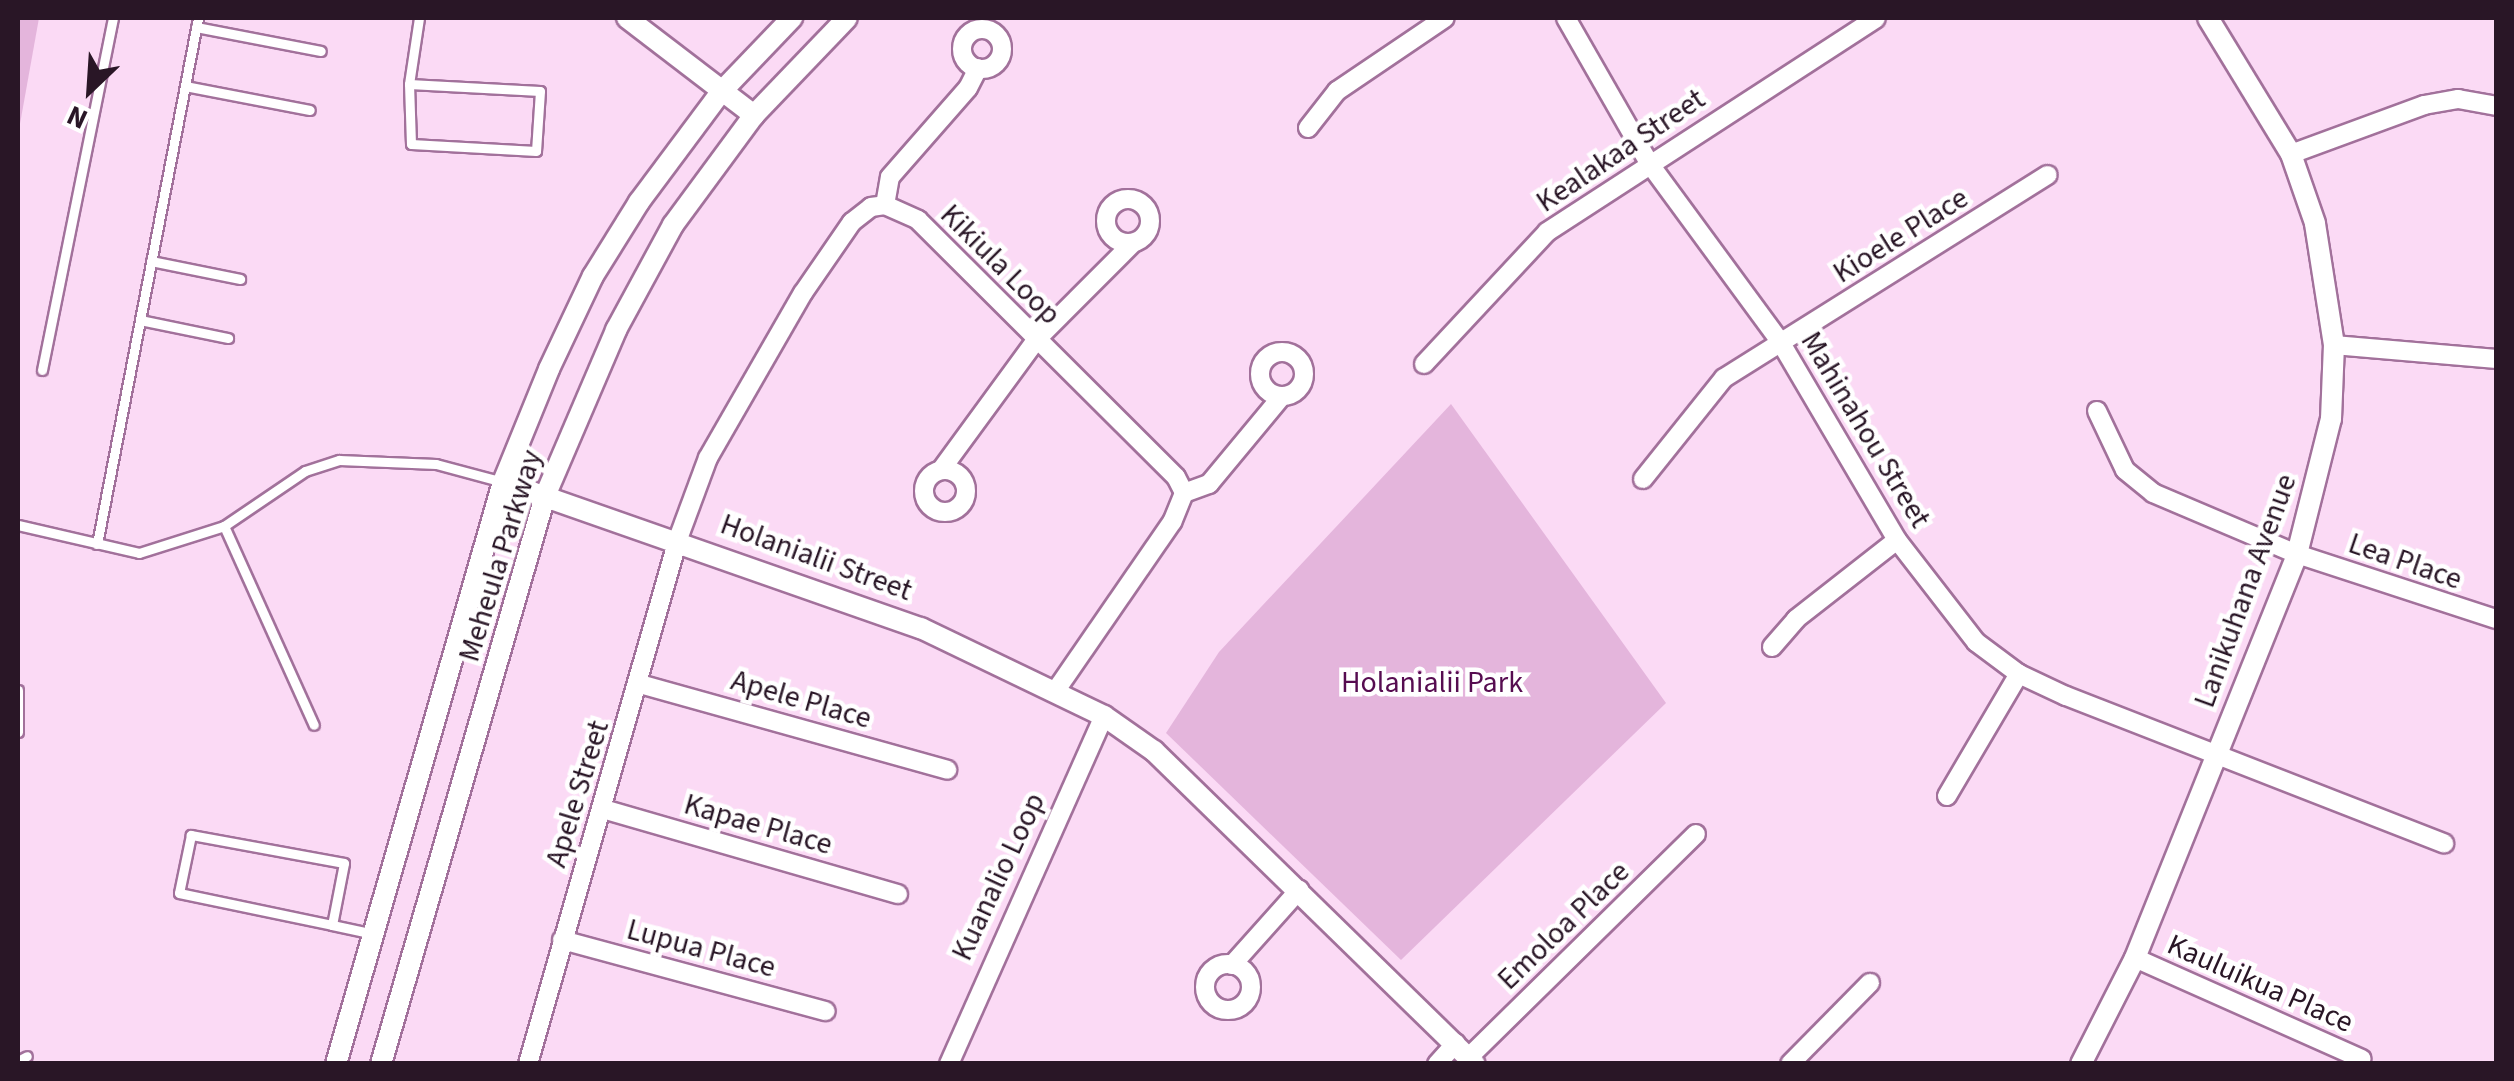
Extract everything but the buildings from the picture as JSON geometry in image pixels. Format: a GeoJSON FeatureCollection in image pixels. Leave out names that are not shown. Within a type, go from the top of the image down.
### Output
{"type":"FeatureCollection","features":[{"type":"Feature","properties":{"kind":"street"},"geometry":{"type":"LineString","coordinates":[[628,18],[754,115]]}},
{"type":"Feature","properties":{"kind":"street","name":"Meheula Parkway"},"geometry":{"type":"LineString","coordinates":[[336,1064],[503,482],[593,276],[721,92],[792,18]]}},
{"type":"Feature","properties":{"kind":"street","name":"Meheula Parkway"},"geometry":{"type":"LineString","coordinates":[[381,1064],[545,496],[644,278],[673,225],[754,115],[846,18]]}},
{"type":"Feature","properties":{"kind":"street"},"geometry":{"type":"LineString","coordinates":[[1308,128],[1338,91],[1444,18]]}},
{"type":"Feature","properties":{"kind":"street","name":"Mahinahou Street"},"geometry":{"type":"LineString","coordinates":[[1566,18],[1650,163],[1781,343],[1897,540],[1952,616],[2019,674],[2444,843]]}},
{"type":"Feature","properties":{"kind":"street","name":"Kealakaa Street"},"geometry":{"type":"LineString","coordinates":[[1424,364],[1547,232],[1876,18]]}},
{"type":"Feature","properties":{"kind":"street","name":"Lanikuhana Avenue"},"geometry":{"type":"LineString","coordinates":[[2081,1064],[2135,958],[2297,554],[2330,419],[2334,345],[2315,223],[2291,154],[2208,18]]}},
{"type":"Feature","properties":{"kind":"street"},"geometry":{"type":"LineString","coordinates":[[678,539],[708,458],[802,293],[852,222],[871,207],[886,205],[890,176],[968,88],[978,68]]}},
{"type":"Feature","properties":{"kind":"street"},"geometry":{"type":"LineString","coordinates":[[2291,154],[2424,105],[2458,99],[2496,106]]}},
{"type":"Feature","properties":{"kind":"street","name":"Kioele Place"},"geometry":{"type":"LineString","coordinates":[[1643,479],[1724,378],[2048,175]]}},
{"type":"Feature","properties":{"kind":"street","name":"Kikiula Loop"},"geometry":{"type":"LineString","coordinates":[[886,205],[918,220],[1176,477],[1184,492]]}},
{"type":"Feature","properties":{"kind":"street"},"geometry":{"type":"LineString","coordinates":[[940,470],[1036,340],[1132,244]]}},
{"type":"Feature","properties":{"kind":"street"},"geometry":{"type":"LineString","coordinates":[[2334,345],[2496,359]]}},
{"type":"Feature","properties":{"kind":"street"},"geometry":{"type":"LineString","coordinates":[[1056,690],[1172,522],[1184,492],[1210,484],[1282,396]]}},
{"type":"Feature","properties":{"kind":"street","name":"Lea Place"},"geometry":{"type":"LineString","coordinates":[[2097,411],[2124,470],[2153,494],[2297,554],[2496,619]]}},
{"type":"Feature","properties":{"kind":"street","name":"Holanialii Street"},"geometry":{"type":"LineString","coordinates":[[503,482],[678,539],[921,628],[1104,716],[1154,751],[1467,1055]]}},
{"type":"Feature","properties":{"kind":"street","name":"Apele Street"},"geometry":{"type":"LineString","coordinates":[[528,1064],[640,684],[678,539]]}},
{"type":"Feature","properties":{"kind":"street"},"geometry":{"type":"LineString","coordinates":[[1772,647],[1796,620],[1897,540]]}},
{"type":"Feature","properties":{"kind":"street"},"geometry":{"type":"LineString","coordinates":[[1948,796],[2019,674]]}},
{"type":"Feature","properties":{"kind":"street","name":"Apele Place"},"geometry":{"type":"LineString","coordinates":[[640,684],[947,770]]}},
{"type":"Feature","properties":{"kind":"street","name":"Kuanalio Loop"},"geometry":{"type":"LineString","coordinates":[[949,1064],[1104,716]]}},
{"type":"Feature","properties":{"kind":"street","name":"Kapae Place"},"geometry":{"type":"LineString","coordinates":[[604,810],[898,894]]}},
{"type":"Feature","properties":{"kind":"street","name":"Emoloa Place"},"geometry":{"type":"LineString","coordinates":[[1467,1055],[1696,834]]}},
{"type":"Feature","properties":{"kind":"street"},"geometry":{"type":"LineString","coordinates":[[1232,964],[1299,890]]}},
{"type":"Feature","properties":{"kind":"street","name":"Lupua Place"},"geometry":{"type":"LineString","coordinates":[[562,940],[826,1011]]}},
{"type":"Feature","properties":{"kind":"street","name":"Kauluikua Place"},"geometry":{"type":"LineString","coordinates":[[2135,958],[2362,1060]]}},
{"type":"Feature","properties":{"kind":"street"},"geometry":{"type":"LineString","coordinates":[[1790,1064],[1870,983]]}},
{"type":"Feature","properties":{"kind":"street"},"geometry":{"type":"LineString","coordinates":[[1437,1064],[1467,1055]]}},
{"type":"Feature","properties":{"kind":"lane"},"geometry":{"type":"LineString","coordinates":[[42,370],[113,18]]}},
{"type":"Feature","properties":{"kind":"lane"},"geometry":{"type":"LineString","coordinates":[[409,84],[540,91],[536,151],[411,144],[409,84],[418,18]]}},
{"type":"Feature","properties":{"kind":"lane"},"geometry":{"type":"LineString","coordinates":[[97,544],[197,22],[321,51]]}},
{"type":"Feature","properties":{"kind":"lane"},"geometry":{"type":"LineString","coordinates":[[185,86],[310,110]]}},
{"type":"Feature","properties":{"kind":"lane"},"geometry":{"type":"LineString","coordinates":[[151,262],[240,279]]}},
{"type":"Feature","properties":{"kind":"lane"},"geometry":{"type":"LineString","coordinates":[[140,320],[228,338]]}},
{"type":"Feature","properties":{"kind":"lane","name":"Holanialii Street"},"geometry":{"type":"LineString","coordinates":[[18,525],[139,553],[224,526],[264,495],[339,460],[408,461],[503,482]]}},
{"type":"Feature","properties":{"kind":"lane"},"geometry":{"type":"LineString","coordinates":[[224,526],[314,725]]}},
{"type":"Feature","properties":{"kind":"lane"},"geometry":{"type":"LineString","coordinates":[[18,690],[18,732]]}},
{"type":"Feature","properties":{"kind":"lane"},"geometry":{"type":"LineString","coordinates":[[332,925],[344,864],[190,835],[179,893],[374,934]]}},
{"type":"Feature","properties":{"kind":"green space"},"geometry":{"type":"Polygon","coordinates":[[[18,18],[39,18],[18,135],[18,18]]]}},
{"type":"Feature","properties":{"kind":"green space","name":"Holanialii Park"},"geometry":{"type":"Polygon","coordinates":[[[1451,404],[1666,703],[1401,960],[1166,733],[1219,652],[1451,404]]]}}]}
